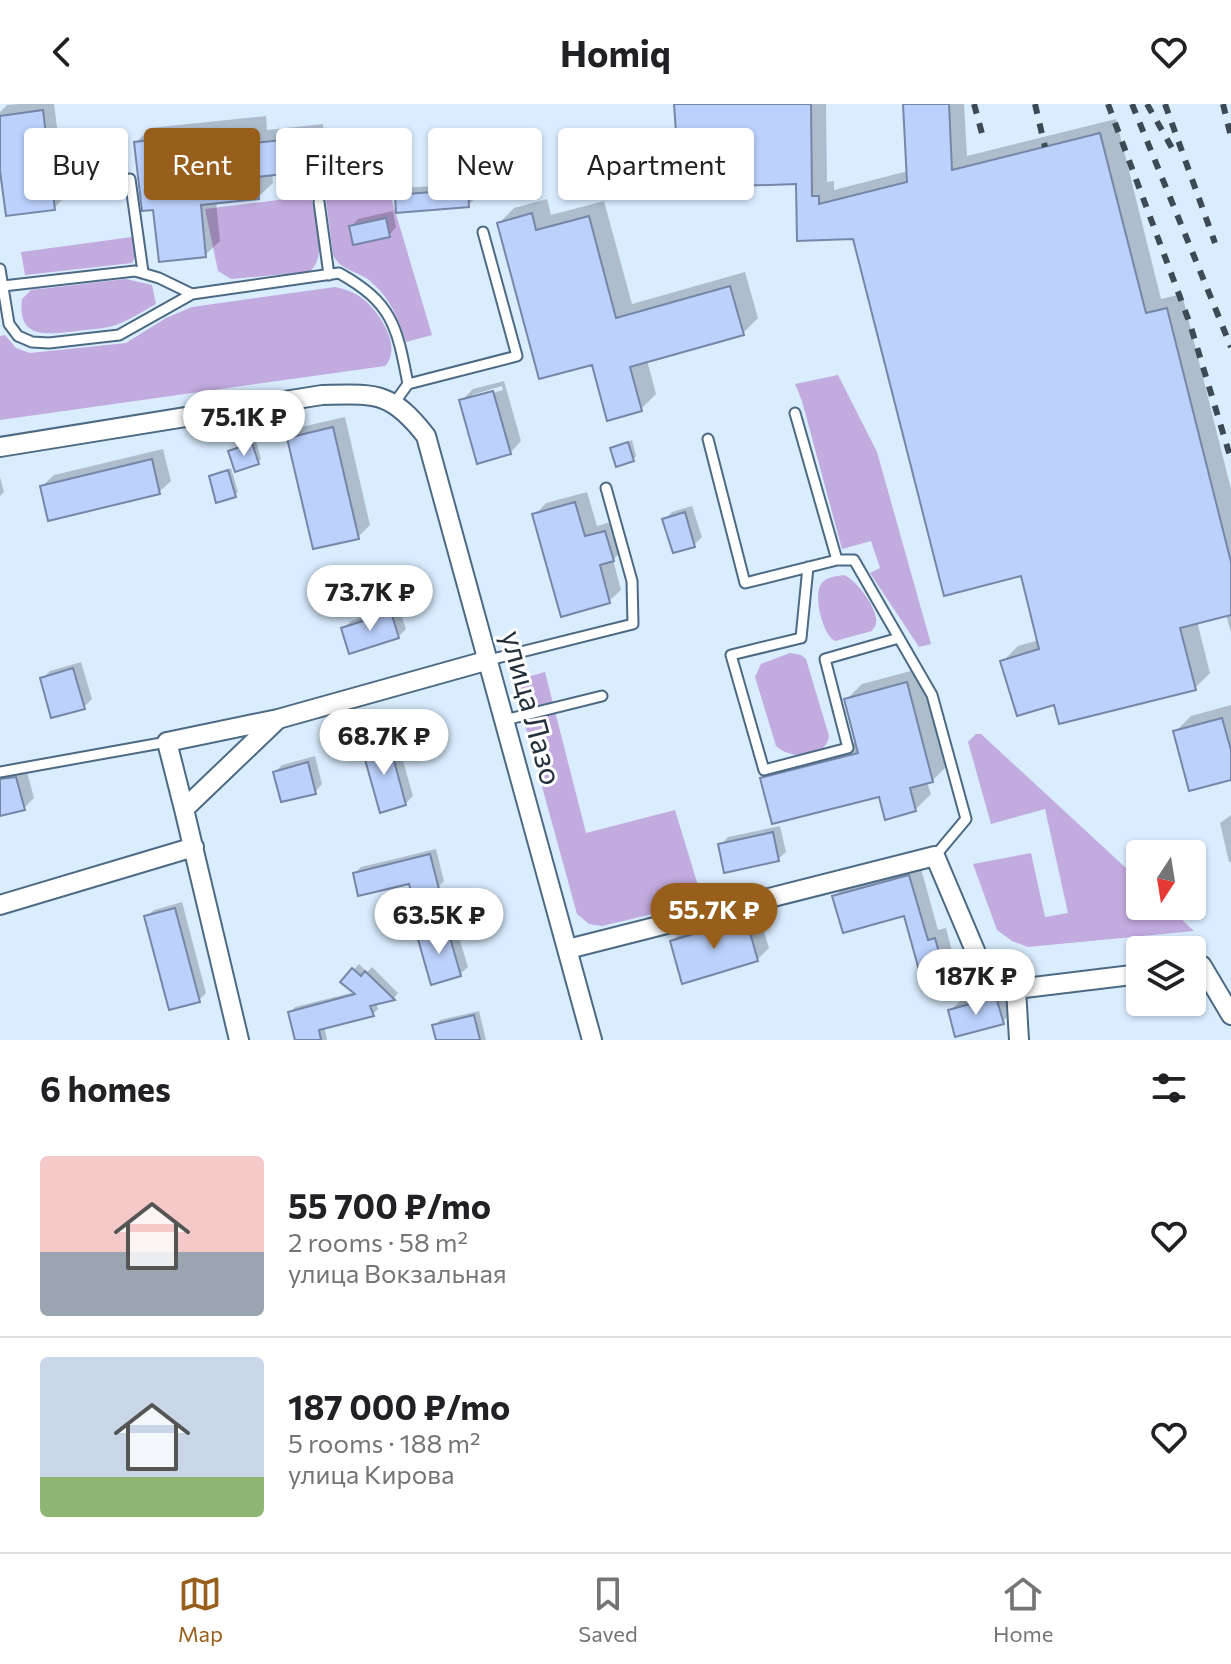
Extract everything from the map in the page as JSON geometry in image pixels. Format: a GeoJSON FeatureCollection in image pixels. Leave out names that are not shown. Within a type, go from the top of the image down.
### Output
{"type":"FeatureCollection","features":[{"type":"Feature","properties":{"kind":"street"},"geometry":{"type":"LineString","coordinates":[[0,447],[322,395],[363,394],[395,402]]}},
{"type":"Feature","properties":{"kind":"street","name":"улица Лазо"},"geometry":{"type":"LineString","coordinates":[[395,402],[426,436],[592,1040]]}},
{"type":"Feature","properties":{"kind":"street"},"geometry":{"type":"LineString","coordinates":[[239,1040],[167,742],[278,719],[489,660]]}},
{"type":"Feature","properties":{"kind":"street"},"geometry":{"type":"LineString","coordinates":[[184,809],[278,719]]}},
{"type":"Feature","properties":{"kind":"street"},"geometry":{"type":"LineString","coordinates":[[0,905],[194,847]]}},
{"type":"Feature","properties":{"kind":"street"},"geometry":{"type":"LineString","coordinates":[[568,949],[935,856],[979,960],[1016,989],[1126,976]]}},
{"type":"Feature","properties":{"kind":"street"},"geometry":{"type":"LineString","coordinates":[[1206,973],[1231,1015]]}},
{"type":"Feature","properties":{"kind":"street"},"geometry":{"type":"LineString","coordinates":[[1016,989],[1019,1040]]}},
{"type":"Feature","properties":{"kind":"lane"},"geometry":{"type":"LineString","coordinates":[[130,179],[143,272]]}},
{"type":"Feature","properties":{"kind":"lane"},"geometry":{"type":"LineString","coordinates":[[319,202],[329,275]]}},
{"type":"Feature","properties":{"kind":"lane"},"geometry":{"type":"LineString","coordinates":[[395,402],[408,384],[517,356],[483,232]]}},
{"type":"Feature","properties":{"kind":"lane"},"geometry":{"type":"LineString","coordinates":[[0,269],[4,325],[32,342],[119,335],[192,294],[339,273],[360,284],[388,312],[400,343],[408,384]]}},
{"type":"Feature","properties":{"kind":"lane"},"geometry":{"type":"LineString","coordinates":[[3,286],[143,272],[192,294]]}},
{"type":"Feature","properties":{"kind":"lane"},"geometry":{"type":"LineString","coordinates":[[795,413],[837,560]]}},
{"type":"Feature","properties":{"kind":"lane"},"geometry":{"type":"LineString","coordinates":[[708,439],[745,583],[837,560],[854,560],[932,695],[966,819],[935,856]]}},
{"type":"Feature","properties":{"kind":"lane"},"geometry":{"type":"LineString","coordinates":[[489,660],[633,624],[632,581],[606,488]]}},
{"type":"Feature","properties":{"kind":"lane"},"geometry":{"type":"LineString","coordinates":[[808,567],[801,638],[731,655],[764,770],[848,748],[825,659],[899,638]]}},
{"type":"Feature","properties":{"kind":"lane"},"geometry":{"type":"LineString","coordinates":[[505,720],[602,696]]}},
{"type":"Feature","properties":{"kind":"lane"},"geometry":{"type":"LineString","coordinates":[[0,772],[167,742]]}},
{"type":"Feature","properties":{"kind":"shaded area"},"geometry":{"type":"Polygon","coordinates":[[[278,200],[312,200],[319,247],[315,265],[309,272],[231,279],[218,271],[205,209],[278,200]]]}},
{"type":"Feature","properties":{"kind":"shaded area"},"geometry":{"type":"Polygon","coordinates":[[[326,200],[392,200],[432,335],[406,342],[383,294],[365,277],[341,265],[333,255],[326,200]]]}},
{"type":"Feature","properties":{"kind":"shaded area"},"geometry":{"type":"Polygon","coordinates":[[[132,237],[135,257],[132,263],[25,275],[21,252],[132,237]]]}},
{"type":"Feature","properties":{"kind":"shaded area"},"geometry":{"type":"Polygon","coordinates":[[[126,279],[152,285],[156,304],[121,323],[102,328],[46,333],[37,332],[24,322],[22,299],[31,290],[126,279]]]}},
{"type":"Feature","properties":{"kind":"shaded area"},"geometry":{"type":"Polygon","coordinates":[[[335,287],[359,296],[380,318],[390,338],[390,358],[385,366],[0,420],[0,336],[5,335],[16,348],[30,353],[126,343],[166,318],[192,307],[335,287]]]}},
{"type":"Feature","properties":{"kind":"shaded area"},"geometry":{"type":"Polygon","coordinates":[[[838,375],[877,452],[931,644],[919,647],[870,573],[880,568],[871,541],[842,549],[795,384],[838,375]]]}},
{"type":"Feature","properties":{"kind":"shaded area"},"geometry":{"type":"Polygon","coordinates":[[[844,575],[869,600],[876,623],[872,631],[835,641],[823,624],[818,592],[824,581],[844,575]]]}},
{"type":"Feature","properties":{"kind":"shaded area"},"geometry":{"type":"Polygon","coordinates":[[[790,653],[806,659],[829,736],[821,749],[807,755],[790,754],[776,746],[755,677],[761,664],[790,653]]]}},
{"type":"Feature","properties":{"kind":"shaded area"},"geometry":{"type":"Polygon","coordinates":[[[545,672],[586,833],[675,810],[703,902],[602,926],[589,924],[577,914],[513,681],[545,672]]]}},
{"type":"Feature","properties":{"kind":"shaded area"},"geometry":{"type":"Polygon","coordinates":[[[976,734],[981,734],[1126,868],[1126,920],[1182,920],[1194,931],[1028,947],[1012,941],[997,930],[973,864],[1031,853],[1045,917],[1068,913],[1045,809],[991,824],[968,742],[976,734]]]}},
{"type":"Feature","properties":{"kind":"building"},"geometry":{"type":"Polygon","coordinates":[[[674,104],[811,104],[812,196],[819,196],[819,204],[907,182],[903,104],[949,104],[952,170],[1100,133],[1146,313],[1167,308],[1231,562],[1231,615],[1180,628],[1196,690],[1059,724],[1054,705],[1017,716],[1000,661],[1039,649],[1021,576],[944,596],[853,239],[797,241],[796,184],[754,185],[754,128],[676,128],[674,104]]]}},
{"type":"Feature","properties":{"kind":"building"},"geometry":{"type":"Polygon","coordinates":[[[43,110],[45,128],[24,128],[24,200],[54,200],[55,210],[6,216],[0,171],[0,116],[43,110]]]}},
{"type":"Feature","properties":{"kind":"building"},"geometry":{"type":"Polygon","coordinates":[[[144,141],[144,200],[249,200],[201,205],[206,257],[159,262],[153,210],[142,211],[134,142],[144,141]]]}},
{"type":"Feature","properties":{"kind":"building"},"geometry":{"type":"Polygon","coordinates":[[[276,141],[276,175],[260,177],[260,142],[276,141]]]}},
{"type":"Feature","properties":{"kind":"building"},"geometry":{"type":"Polygon","coordinates":[[[428,192],[428,200],[469,200],[469,207],[396,213],[395,200],[412,200],[412,194],[428,192]]]}},
{"type":"Feature","properties":{"kind":"building"},"geometry":{"type":"Polygon","coordinates":[[[532,213],[536,230],[589,216],[616,318],[730,286],[744,335],[630,367],[642,411],[607,421],[592,365],[539,379],[497,223],[532,213]]]}},
{"type":"Feature","properties":{"kind":"building"},"geometry":{"type":"Polygon","coordinates":[[[386,218],[390,237],[353,245],[349,226],[386,218]]]}},
{"type":"Feature","properties":{"kind":"building"},"geometry":{"type":"Polygon","coordinates":[[[493,391],[511,454],[477,464],[459,400],[493,391]]]}},
{"type":"Feature","properties":{"kind":"building"},"geometry":{"type":"Polygon","coordinates":[[[333,427],[359,539],[313,549],[287,438],[333,427]]]}},
{"type":"Feature","properties":{"kind":"building"},"geometry":{"type":"Polygon","coordinates":[[[628,442],[634,461],[616,467],[610,448],[628,442]]]}},
{"type":"Feature","properties":{"kind":"building"},"geometry":{"type":"Polygon","coordinates":[[[252,443],[259,464],[235,472],[228,451],[252,443]]]}},
{"type":"Feature","properties":{"kind":"building"},"geometry":{"type":"Polygon","coordinates":[[[152,459],[160,494],[48,521],[40,486],[152,459]]]}},
{"type":"Feature","properties":{"kind":"building"},"geometry":{"type":"Polygon","coordinates":[[[228,470],[236,497],[216,503],[209,476],[228,470]]]}},
{"type":"Feature","properties":{"kind":"building"},"geometry":{"type":"Polygon","coordinates":[[[575,502],[585,536],[605,531],[614,561],[600,565],[610,603],[561,617],[532,514],[575,502]]]}},
{"type":"Feature","properties":{"kind":"building"},"geometry":{"type":"Polygon","coordinates":[[[685,512],[695,547],[673,553],[662,519],[685,512]]]}},
{"type":"Feature","properties":{"kind":"building"},"geometry":{"type":"Polygon","coordinates":[[[391,612],[399,638],[349,654],[341,628],[391,612]]]}},
{"type":"Feature","properties":{"kind":"building"},"geometry":{"type":"Polygon","coordinates":[[[73,668],[85,709],[51,718],[40,678],[73,668]]]}},
{"type":"Feature","properties":{"kind":"building"},"geometry":{"type":"Polygon","coordinates":[[[907,682],[933,782],[910,788],[916,811],[885,820],[879,797],[772,824],[760,778],[858,753],[844,699],[907,682]]]}},
{"type":"Feature","properties":{"kind":"building"},"geometry":{"type":"Polygon","coordinates":[[[1222,718],[1231,750],[1231,780],[1189,791],[1173,731],[1222,718]]]}},
{"type":"Feature","properties":{"kind":"building"},"geometry":{"type":"Polygon","coordinates":[[[389,742],[406,805],[380,813],[362,749],[389,742]]]}},
{"type":"Feature","properties":{"kind":"building"},"geometry":{"type":"Polygon","coordinates":[[[308,762],[316,794],[281,802],[273,772],[308,762]]]}},
{"type":"Feature","properties":{"kind":"building"},"geometry":{"type":"Polygon","coordinates":[[[16,777],[25,810],[0,816],[0,779],[16,777]]]}},
{"type":"Feature","properties":{"kind":"building"},"geometry":{"type":"Polygon","coordinates":[[[773,832],[779,861],[724,873],[718,844],[773,832]]]}},
{"type":"Feature","properties":{"kind":"building"},"geometry":{"type":"Polygon","coordinates":[[[430,854],[439,889],[412,895],[409,884],[358,896],[353,873],[430,854]]]}},
{"type":"Feature","properties":{"kind":"building"},"geometry":{"type":"Polygon","coordinates":[[[909,875],[928,940],[935,938],[942,963],[919,970],[904,916],[843,933],[832,896],[909,875]]]}},
{"type":"Feature","properties":{"kind":"building"},"geometry":{"type":"Polygon","coordinates":[[[175,908],[200,1002],[169,1010],[144,916],[175,908]]]}},
{"type":"Feature","properties":{"kind":"building"},"geometry":{"type":"Polygon","coordinates":[[[746,918],[758,961],[682,984],[670,941],[746,918]]]}},
{"type":"Feature","properties":{"kind":"building"},"geometry":{"type":"Polygon","coordinates":[[[447,927],[461,976],[431,985],[417,936],[447,927]]]}},
{"type":"Feature","properties":{"kind":"building"},"geometry":{"type":"Polygon","coordinates":[[[352,968],[361,976],[365,971],[395,1000],[370,1006],[374,1016],[319,1030],[321,1040],[295,1040],[288,1012],[355,994],[340,982],[352,968]]]}},
{"type":"Feature","properties":{"kind":"building"},"geometry":{"type":"Polygon","coordinates":[[[996,997],[1004,1024],[955,1037],[948,1010],[996,997]]]}},
{"type":"Feature","properties":{"kind":"building"},"geometry":{"type":"Polygon","coordinates":[[[474,1015],[480,1040],[436,1040],[432,1025],[474,1015]]]}},
{"type":"Feature","properties":{"kind":"railway"},"geometry":{"type":"LineString","coordinates":[[974,104],[984,141]]}},
{"type":"Feature","properties":{"kind":"railway"},"geometry":{"type":"LineString","coordinates":[[1035,104],[1045,147]]}},
{"type":"Feature","properties":{"kind":"railway"},"geometry":{"type":"LineString","coordinates":[[1108,104],[1190,324],[1230,456]]}},
{"type":"Feature","properties":{"kind":"railway"},"geometry":{"type":"LineString","coordinates":[[1132,104],[1231,347]]}},
{"type":"Feature","properties":{"kind":"railway"},"geometry":{"type":"LineString","coordinates":[[1147,104],[1172,148]]}},
{"type":"Feature","properties":{"kind":"railway"},"geometry":{"type":"LineString","coordinates":[[1165,104],[1215,243]]}},
{"type":"Feature","properties":{"kind":"railway"},"geometry":{"type":"LineString","coordinates":[[1223,104],[1231,137]]}}]}
